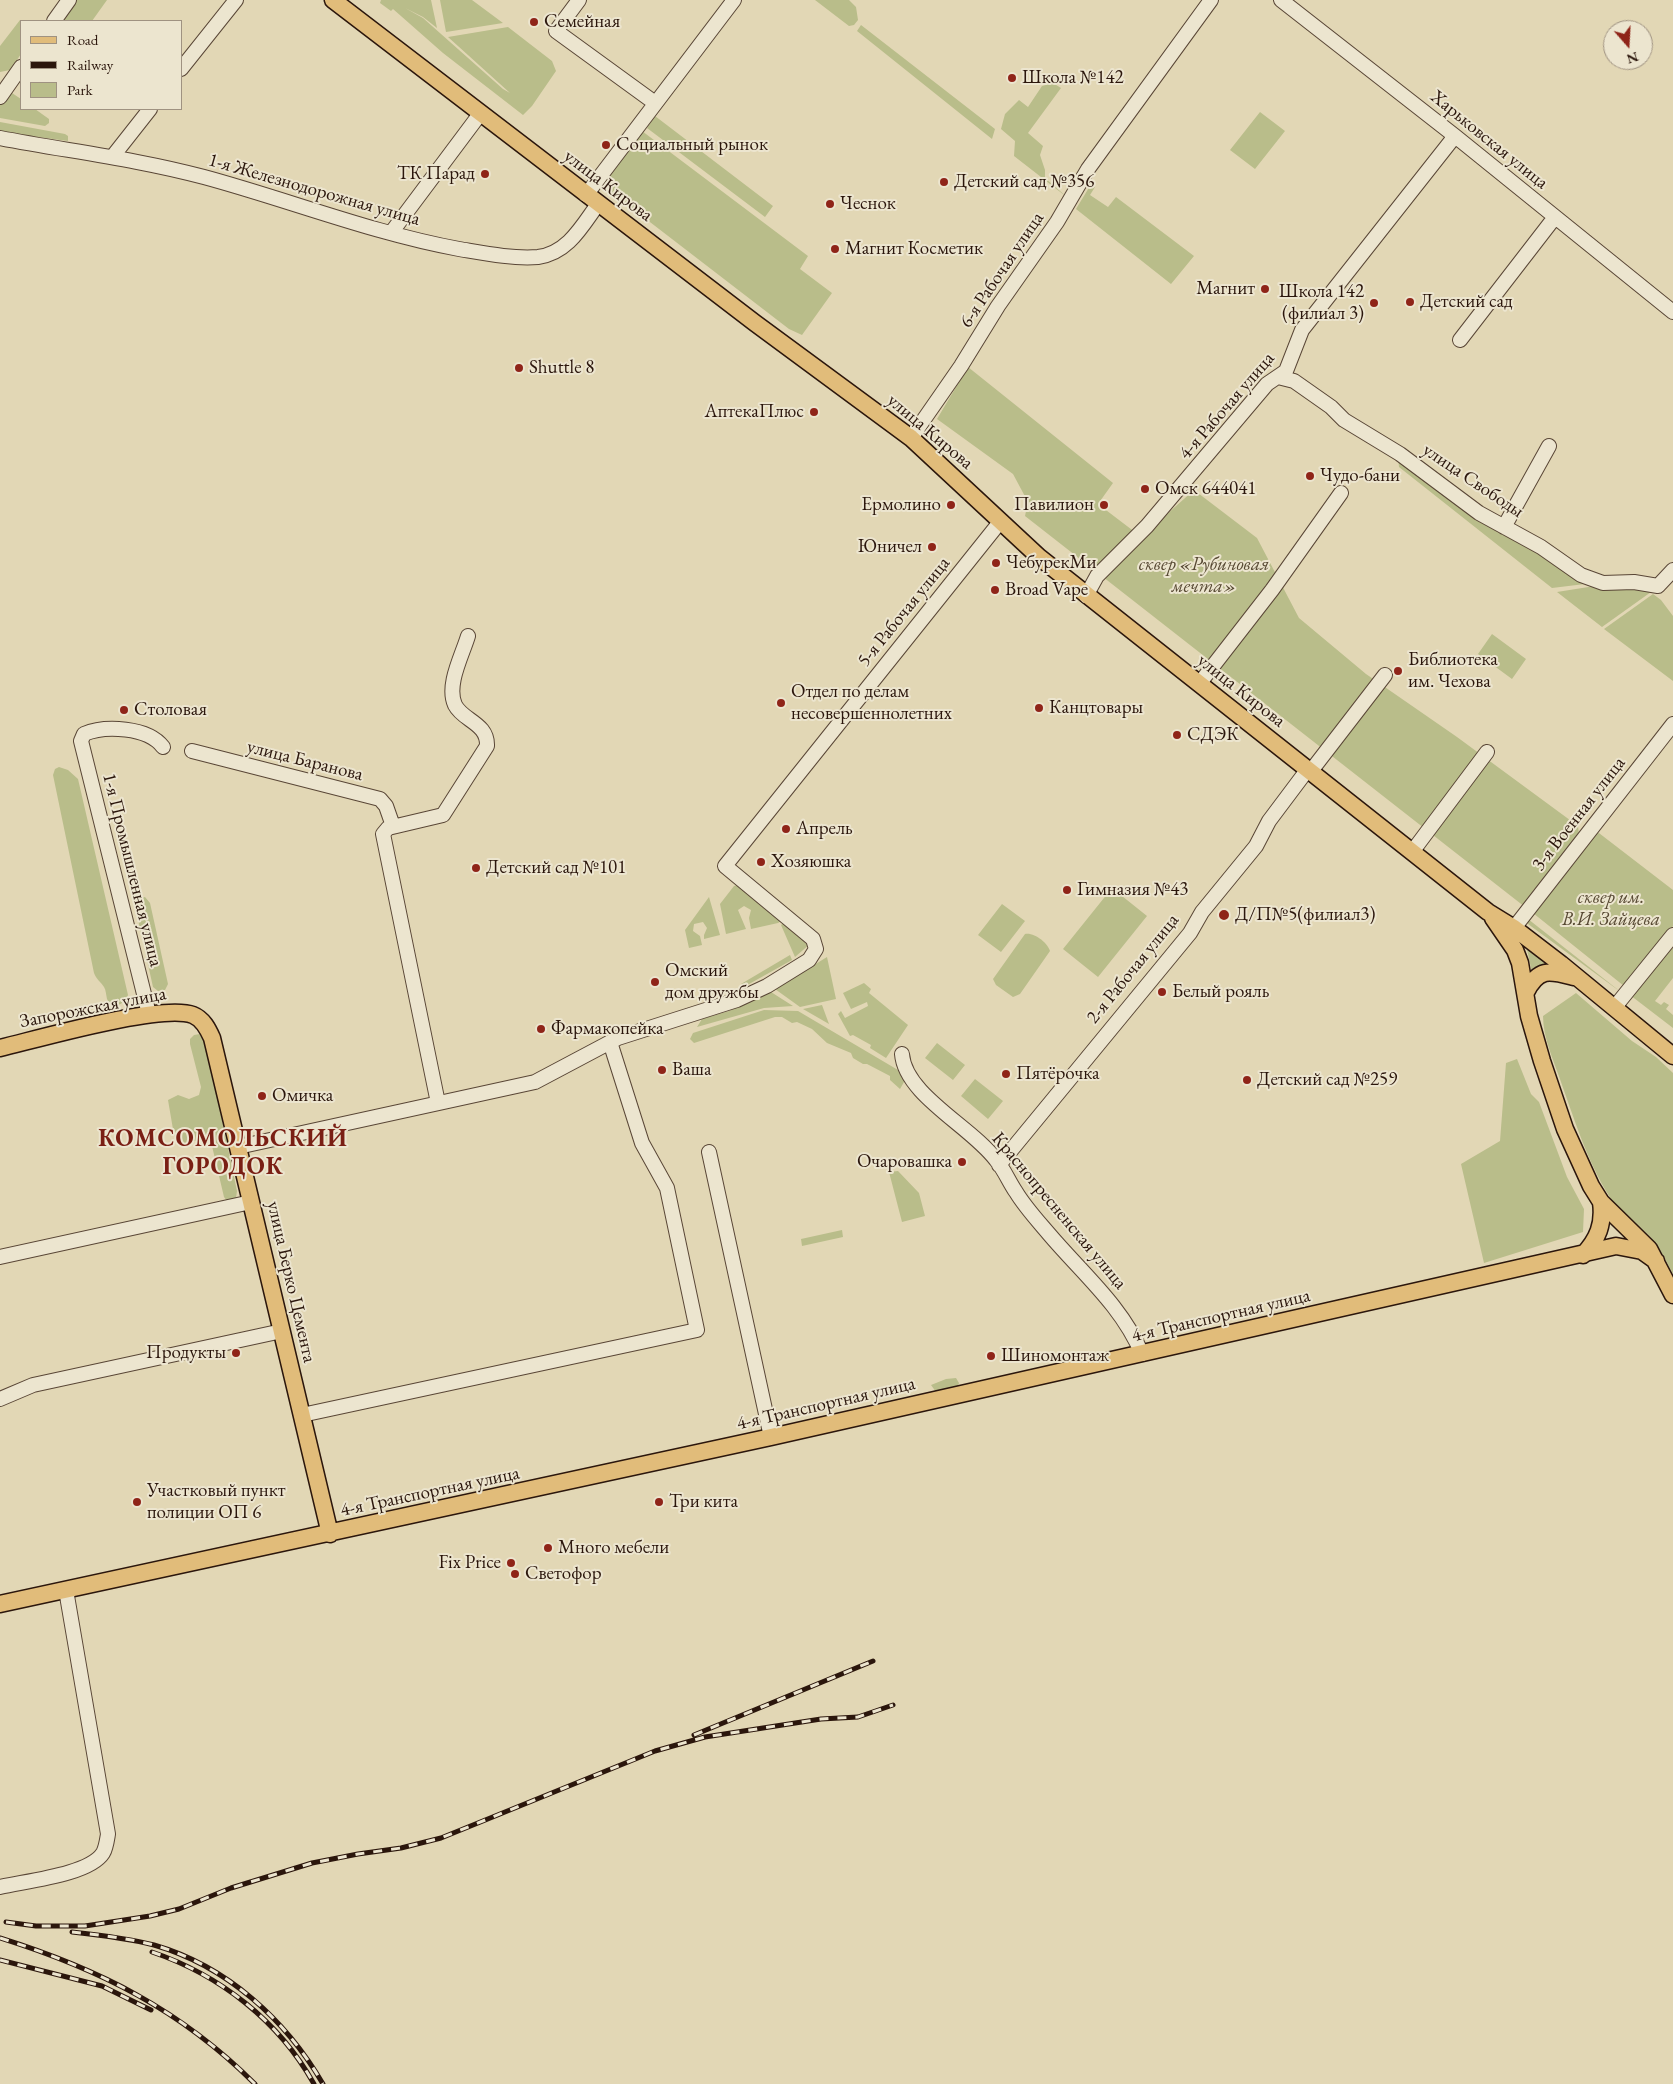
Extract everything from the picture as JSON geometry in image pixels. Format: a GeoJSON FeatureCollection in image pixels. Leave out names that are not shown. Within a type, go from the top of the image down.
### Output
{"type":"FeatureCollection","features":[{"type":"Feature","properties":{"kind":"main road","name":"улица Кирова"},"geometry":{"type":"LineString","coordinates":[[333,0],[480,114],[910,438],[954,476],[1000,522],[1086,596],[1489,912],[1514,928],[1673,1056]]}},
{"type":"Feature","properties":{"kind":"main road","name":"улица Кирова"},"geometry":{"type":"LineString","coordinates":[[1489,912],[1515,950],[1539,1052],[1565,1129],[1601,1202]]}},
{"type":"Feature","properties":{"kind":"main road"},"geometry":{"type":"LineString","coordinates":[[1526,992],[1532,981],[1544,972],[1553,972],[1577,978]]}},
{"type":"Feature","properties":{"kind":"main road","name":"Запорожская улица"},"geometry":{"type":"LineString","coordinates":[[0,1048],[149,1014],[178,1012],[194,1016]]}},
{"type":"Feature","properties":{"kind":"main road","name":"улица Берко Цемента"},"geometry":{"type":"LineString","coordinates":[[194,1016],[206,1026],[212,1038],[330,1534]]}},
{"type":"Feature","properties":{"kind":"main road"},"geometry":{"type":"LineString","coordinates":[[1583,1255],[1594,1243],[1601,1228],[1601,1202]]}},
{"type":"Feature","properties":{"kind":"main road"},"geometry":{"type":"LineString","coordinates":[[1601,1202],[1642,1242],[1656,1261],[1673,1295]]}},
{"type":"Feature","properties":{"kind":"main road","name":"4-я Транспортная улица"},"geometry":{"type":"LineString","coordinates":[[0,1604],[771,1437],[1583,1255],[1616,1246],[1642,1251],[1656,1261]]}},
{"type":"Feature","properties":{"kind":"street"},"geometry":{"type":"LineString","coordinates":[[55,20],[69,0]]}},
{"type":"Feature","properties":{"kind":"street"},"geometry":{"type":"LineString","coordinates":[[182,69],[236,0]]}},
{"type":"Feature","properties":{"kind":"street"},"geometry":{"type":"LineString","coordinates":[[580,0],[556,30],[655,103]]}},
{"type":"Feature","properties":{"kind":"street","name":"1-я Железнодорожная улица"},"geometry":{"type":"LineString","coordinates":[[0,138],[66,151],[144,161],[433,244],[485,254],[537,256],[560,249],[570,241],[592,199],[655,103],[734,0]]}},
{"type":"Feature","properties":{"kind":"street","name":"6-я Рабочая улица"},"geometry":{"type":"LineString","coordinates":[[910,438],[961,366],[998,306],[1057,222],[1088,169],[1211,0]]}},
{"type":"Feature","properties":{"kind":"street","name":"Харьковская улица"},"geometry":{"type":"LineString","coordinates":[[1281,0],[1455,136],[1673,312]]}},
{"type":"Feature","properties":{"kind":"street"},"geometry":{"type":"LineString","coordinates":[[0,97],[20,68]]}},
{"type":"Feature","properties":{"kind":"street"},"geometry":{"type":"LineString","coordinates":[[113,156],[149,110]]}},
{"type":"Feature","properties":{"kind":"street"},"geometry":{"type":"LineString","coordinates":[[391,233],[480,114]]}},
{"type":"Feature","properties":{"kind":"street","name":"4-я Рабочая улица"},"geometry":{"type":"LineString","coordinates":[[1086,596],[1097,576],[1147,526],[1267,384],[1286,371],[1302,330],[1455,136]]}},
{"type":"Feature","properties":{"kind":"street"},"geometry":{"type":"LineString","coordinates":[[1460,340],[1555,217]]}},
{"type":"Feature","properties":{"kind":"street","name":"улица Свободы"},"geometry":{"type":"LineString","coordinates":[[1278,377],[1294,381],[1331,407],[1356,429],[1400,454],[1479,513],[1541,547],[1592,581],[1658,586],[1673,570]]}},
{"type":"Feature","properties":{"kind":"street"},"geometry":{"type":"LineString","coordinates":[[1504,527],[1549,446]]}},
{"type":"Feature","properties":{"kind":"street"},"geometry":{"type":"LineString","coordinates":[[1199,684],[1272,590],[1341,493]]}},
{"type":"Feature","properties":{"kind":"street","name":"5-я Рабочая улица"},"geometry":{"type":"LineString","coordinates":[[610,1042],[737,1000],[767,986],[809,960],[816,949],[813,939],[725,866],[1000,522]]}},
{"type":"Feature","properties":{"kind":"street"},"geometry":{"type":"LineString","coordinates":[[438,1103],[383,834],[384,830],[393,826],[443,815],[487,746],[487,738],[484,732],[455,705],[452,685],[468,636]]}},
{"type":"Feature","properties":{"kind":"street","name":"2-я Рабочая улица"},"geometry":{"type":"LineString","coordinates":[[999,1165],[1190,933],[1202,912],[1256,846],[1269,820],[1385,675]]}},
{"type":"Feature","properties":{"kind":"street","name":"3-я Военная улица"},"geometry":{"type":"LineString","coordinates":[[1514,928],[1673,724]]}},
{"type":"Feature","properties":{"kind":"street","name":"1-я Промышленная улица"},"geometry":{"type":"LineString","coordinates":[[149,1014],[81,741],[84,734],[101,730],[136,732],[154,738],[163,746]]}},
{"type":"Feature","properties":{"kind":"street","name":"улица Баранова"},"geometry":{"type":"LineString","coordinates":[[192,751],[380,799],[386,806],[393,826]]}},
{"type":"Feature","properties":{"kind":"street"},"geometry":{"type":"LineString","coordinates":[[1412,852],[1487,752]]}},
{"type":"Feature","properties":{"kind":"street"},"geometry":{"type":"LineString","coordinates":[[1614,1008],[1673,935]]}},
{"type":"Feature","properties":{"kind":"street"},"geometry":{"type":"LineString","coordinates":[[238,1147],[535,1082],[554,1074],[583,1055],[610,1042],[642,1144],[667,1188],[697,1330],[302,1415]]}},
{"type":"Feature","properties":{"kind":"street","name":"Краснопресненская улица"},"geometry":{"type":"LineString","coordinates":[[902,1054],[902,1063],[910,1081],[996,1159],[1017,1195],[1130,1328],[1142,1354]]}},
{"type":"Feature","properties":{"kind":"street"},"geometry":{"type":"LineString","coordinates":[[709,1152],[771,1437]]}},
{"type":"Feature","properties":{"kind":"street"},"geometry":{"type":"LineString","coordinates":[[0,1256],[251,1202]]}},
{"type":"Feature","properties":{"kind":"street"},"geometry":{"type":"LineString","coordinates":[[0,1399],[33,1385],[282,1330]]}},
{"type":"Feature","properties":{"kind":"street"},"geometry":{"type":"LineString","coordinates":[[0,1886],[70,1872],[94,1863],[104,1852],[108,1834],[66,1590]]}},
{"type":"Feature","properties":{"kind":"green space"},"geometry":{"type":"Polygon","coordinates":[[[76,0],[107,0],[93,20],[62,20],[76,0]]]}},
{"type":"Feature","properties":{"kind":"green space"},"geometry":{"type":"Polygon","coordinates":[[[381,0],[431,0],[437,28],[423,17],[405,8],[423,18],[503,89],[510,93],[448,37],[508,27],[552,61],[556,71],[532,106],[523,115],[443,53],[393,9],[391,11],[380,3],[381,0]]]}},
{"type":"Feature","properties":{"kind":"green space"},"geometry":{"type":"Polygon","coordinates":[[[440,0],[472,0],[503,23],[446,32],[440,0]]]}},
{"type":"Feature","properties":{"kind":"green space"},"geometry":{"type":"Polygon","coordinates":[[[815,0],[849,0],[856,7],[858,20],[854,25],[849,26],[815,0]]]}},
{"type":"Feature","properties":{"kind":"green space"},"geometry":{"type":"Polygon","coordinates":[[[20,20],[20,55],[10,70],[0,72],[0,46],[20,20]]]}},
{"type":"Feature","properties":{"kind":"green space"},"geometry":{"type":"Polygon","coordinates":[[[861,25],[995,129],[992,139],[857,31],[861,25]]]}},
{"type":"Feature","properties":{"kind":"green space"},"geometry":{"type":"Polygon","coordinates":[[[1053,83],[1061,88],[1028,133],[1043,146],[1040,155],[1045,170],[1045,178],[1068,198],[1014,156],[1015,141],[1001,129],[1005,114],[1019,100],[1028,107],[1042,86],[1053,83]]]}},
{"type":"Feature","properties":{"kind":"green space"},"geometry":{"type":"Polygon","coordinates":[[[12,93],[20,98],[20,110],[36,110],[49,119],[49,123],[45,126],[0,118],[0,104],[7,94],[12,93]]]}},
{"type":"Feature","properties":{"kind":"green space"},"geometry":{"type":"Polygon","coordinates":[[[1260,112],[1285,131],[1255,169],[1230,150],[1260,112]]]}},
{"type":"Feature","properties":{"kind":"green space"},"geometry":{"type":"Polygon","coordinates":[[[655,116],[773,206],[765,217],[647,128],[655,116]]]}},
{"type":"Feature","properties":{"kind":"green space"},"geometry":{"type":"Polygon","coordinates":[[[0,122],[65,134],[68,136],[68,141],[0,132],[0,122]]]}},
{"type":"Feature","properties":{"kind":"green space"},"geometry":{"type":"Polygon","coordinates":[[[642,131],[808,256],[800,269],[832,293],[802,335],[789,329],[607,189],[606,181],[642,131]]]}},
{"type":"Feature","properties":{"kind":"green space"},"geometry":{"type":"Polygon","coordinates":[[[1093,181],[1095,187],[1090,195],[1108,207],[1116,197],[1194,256],[1171,284],[1076,209],[1093,181]]]}},
{"type":"Feature","properties":{"kind":"green space","name":"сквер «Рубиновая мечта»"},"geometry":{"type":"Polygon","coordinates":[[[968,367],[1113,483],[1098,504],[1144,539],[1166,515],[1194,490],[1257,538],[1299,618],[1366,674],[1457,737],[1578,826],[1579,835],[1525,907],[1025,516],[1028,502],[1013,474],[937,419],[968,367]]]}},
{"type":"Feature","properties":{"kind":"green space"},"geometry":{"type":"Polygon","coordinates":[[[1398,457],[1593,583],[1552,588],[1399,467],[1398,457]]]}},
{"type":"Feature","properties":{"kind":"green space"},"geometry":{"type":"Polygon","coordinates":[[[1601,585],[1629,585],[1651,592],[1602,627],[1557,592],[1601,585]]]}},
{"type":"Feature","properties":{"kind":"green space"},"geometry":{"type":"Polygon","coordinates":[[[1653,594],[1661,600],[1673,616],[1673,681],[1604,629],[1653,594]]]}},
{"type":"Feature","properties":{"kind":"green space"},"geometry":{"type":"Polygon","coordinates":[[[1492,634],[1526,659],[1512,679],[1478,654],[1492,634]]]}},
{"type":"Feature","properties":{"kind":"green space"},"geometry":{"type":"Polygon","coordinates":[[[59,767],[68,770],[78,779],[128,995],[119,1005],[112,1005],[110,1003],[107,999],[105,988],[94,973],[53,775],[55,769],[59,767]]]}},
{"type":"Feature","properties":{"kind":"green space","name":"сквер им. В.И. Зайцева"},"geometry":{"type":"Polygon","coordinates":[[[1595,830],[1673,890],[1673,926],[1624,986],[1533,913],[1595,830]]]}},
{"type":"Feature","properties":{"kind":"green space"},"geometry":{"type":"Polygon","coordinates":[[[740,884],[785,918],[778,923],[751,929],[749,918],[751,910],[744,906],[738,910],[746,929],[726,934],[720,904],[734,886],[740,884]]]}},
{"type":"Feature","properties":{"kind":"green space"},"geometry":{"type":"Polygon","coordinates":[[[1112,888],[1147,916],[1098,977],[1063,949],[1112,888]]]}},
{"type":"Feature","properties":{"kind":"green space"},"geometry":{"type":"Polygon","coordinates":[[[145,897],[150,903],[168,984],[165,990],[158,991],[153,987],[135,906],[137,899],[145,897]]]}},
{"type":"Feature","properties":{"kind":"green space"},"geometry":{"type":"Polygon","coordinates":[[[709,897],[720,935],[704,939],[707,928],[703,922],[694,924],[693,931],[700,936],[702,945],[689,948],[685,930],[709,897]]]}},
{"type":"Feature","properties":{"kind":"green space"},"geometry":{"type":"Polygon","coordinates":[[[1002,904],[1025,921],[1001,952],[978,935],[1002,904]]]}},
{"type":"Feature","properties":{"kind":"green space"},"geometry":{"type":"Polygon","coordinates":[[[1528,919],[1617,989],[1618,990],[1528,924],[1528,919]]]}},
{"type":"Feature","properties":{"kind":"green space"},"geometry":{"type":"Polygon","coordinates":[[[787,920],[810,944],[795,957],[781,925],[787,920]]]}},
{"type":"Feature","properties":{"kind":"green space"},"geometry":{"type":"Polygon","coordinates":[[[1025,934],[1040,939],[1047,945],[1050,951],[1020,994],[1013,997],[996,985],[993,979],[1025,934]]]}},
{"type":"Feature","properties":{"kind":"green space"},"geometry":{"type":"Polygon","coordinates":[[[1520,937],[1548,964],[1538,967],[1532,973],[1527,949],[1520,937]]]}},
{"type":"Feature","properties":{"kind":"green space"},"geometry":{"type":"Polygon","coordinates":[[[1673,941],[1673,978],[1655,1001],[1661,1005],[1664,1002],[1669,1005],[1666,1009],[1673,1015],[1673,1028],[1630,995],[1673,941]]]}},
{"type":"Feature","properties":{"kind":"green space"},"geometry":{"type":"Polygon","coordinates":[[[790,955],[792,960],[742,988],[741,984],[790,955]]]}},
{"type":"Feature","properties":{"kind":"green space"},"geometry":{"type":"Polygon","coordinates":[[[827,957],[836,999],[800,1007],[775,989],[827,957]]]}},
{"type":"Feature","properties":{"kind":"green space"},"geometry":{"type":"Polygon","coordinates":[[[864,983],[871,989],[869,993],[908,1025],[886,1058],[870,1048],[871,1045],[853,1035],[850,1036],[838,1014],[841,1011],[845,1018],[868,1006],[867,1002],[851,1009],[843,993],[864,983]]]}},
{"type":"Feature","properties":{"kind":"green space"},"geometry":{"type":"Polygon","coordinates":[[[771,992],[793,1006],[764,1008],[697,1027],[702,1019],[729,1011],[771,992]]]}},
{"type":"Feature","properties":{"kind":"green space"},"geometry":{"type":"Polygon","coordinates":[[[1576,993],[1632,1041],[1656,1057],[1673,1073],[1673,1274],[1650,1237],[1618,1209],[1606,1191],[1584,1145],[1552,1058],[1543,1024],[1543,1016],[1576,993]]]}},
{"type":"Feature","properties":{"kind":"green space"},"geometry":{"type":"Polygon","coordinates":[[[822,1005],[829,1024],[803,1009],[822,1005]]]}},
{"type":"Feature","properties":{"kind":"green space"},"geometry":{"type":"Polygon","coordinates":[[[764,1010],[798,1011],[898,1070],[904,1076],[904,1082],[900,1089],[890,1080],[890,1076],[867,1064],[863,1064],[853,1058],[851,1053],[827,1043],[812,1029],[797,1022],[792,1023],[782,1017],[775,1017],[694,1043],[690,1039],[693,1033],[764,1010]]]}},
{"type":"Feature","properties":{"kind":"green space"},"geometry":{"type":"Polygon","coordinates":[[[200,1034],[205,1039],[237,1191],[236,1198],[227,1201],[224,1197],[212,1146],[207,1142],[198,1140],[178,1146],[175,1141],[168,1100],[178,1095],[189,1099],[199,1095],[201,1087],[190,1039],[194,1035],[200,1034]]]}},
{"type":"Feature","properties":{"kind":"green space"},"geometry":{"type":"Polygon","coordinates":[[[937,1043],[965,1065],[953,1080],[925,1058],[937,1043]]]}},
{"type":"Feature","properties":{"kind":"green space"},"geometry":{"type":"Polygon","coordinates":[[[1517,1059],[1531,1094],[1539,1102],[1567,1177],[1584,1209],[1583,1232],[1484,1263],[1461,1164],[1500,1141],[1506,1063],[1517,1059]]]}},
{"type":"Feature","properties":{"kind":"green space"},"geometry":{"type":"Polygon","coordinates":[[[975,1079],[1003,1101],[988,1119],[961,1096],[975,1079]]]}},
{"type":"Feature","properties":{"kind":"green space"},"geometry":{"type":"Polygon","coordinates":[[[898,1171],[919,1193],[925,1216],[902,1222],[889,1172],[898,1171]]]}},
{"type":"Feature","properties":{"kind":"green space"},"geometry":{"type":"Polygon","coordinates":[[[842,1230],[843,1237],[802,1246],[801,1239],[842,1230]]]}},
{"type":"Feature","properties":{"kind":"green space"},"geometry":{"type":"Polygon","coordinates":[[[956,1378],[959,1383],[957,1389],[936,1392],[931,1385],[946,1379],[956,1378]]]}},
{"type":"Feature","properties":{"kind":"railway"},"geometry":{"type":"LineString","coordinates":[[694,1735],[873,1661]]}},
{"type":"Feature","properties":{"kind":"railway"},"geometry":{"type":"LineString","coordinates":[[6,1922],[36,1926],[85,1926],[150,1916],[179,1909],[231,1888],[312,1863],[401,1848],[441,1838],[655,1751],[705,1737],[821,1719],[858,1717],[893,1705]]}},
{"type":"Feature","properties":{"kind":"railway"},"geometry":{"type":"LineString","coordinates":[[72,1932],[154,1945],[181,1954],[230,1981],[273,2017],[291,2038],[323,2084]]}},
{"type":"Feature","properties":{"kind":"railway"},"geometry":{"type":"LineString","coordinates":[[0,1938],[71,1963],[137,1995],[168,2013],[198,2034],[255,2084]]}},
{"type":"Feature","properties":{"kind":"railway"},"geometry":{"type":"LineString","coordinates":[[152,1952],[201,1973],[245,2003],[283,2040],[300,2061],[314,2084]]}},
{"type":"Feature","properties":{"kind":"railway"},"geometry":{"type":"LineString","coordinates":[[0,1960],[102,1986],[151,2010]]}},
{"type":"Feature","properties":{"kind":"place","name":"Семейная"},"geometry":{"type":"Point","coordinates":[534,22]}},
{"type":"Feature","properties":{"kind":"place","name":"Школа №142"},"geometry":{"type":"Point","coordinates":[1012,78]}},
{"type":"Feature","properties":{"kind":"place","name":"Социальный рынок"},"geometry":{"type":"Point","coordinates":[606,145]}},
{"type":"Feature","properties":{"kind":"place","name":"ТК Парад"},"geometry":{"type":"Point","coordinates":[485,174]}},
{"type":"Feature","properties":{"kind":"place","name":"Детский сад №356"},"geometry":{"type":"Point","coordinates":[944,182]}},
{"type":"Feature","properties":{"kind":"place","name":"Чеснок"},"geometry":{"type":"Point","coordinates":[830,204]}},
{"type":"Feature","properties":{"kind":"place","name":"Магнит Косметик"},"geometry":{"type":"Point","coordinates":[835,249]}},
{"type":"Feature","properties":{"kind":"place","name":"Магнит"},"geometry":{"type":"Point","coordinates":[1265,289]}},
{"type":"Feature","properties":{"kind":"place","name":"Детский сад"},"geometry":{"type":"Point","coordinates":[1410,302]}},
{"type":"Feature","properties":{"kind":"place","name":"Школа 142 (филиал 3)"},"geometry":{"type":"Point","coordinates":[1374,303]}},
{"type":"Feature","properties":{"kind":"place","name":"Shuttle 8"},"geometry":{"type":"Point","coordinates":[519,368]}},
{"type":"Feature","properties":{"kind":"place","name":"АптекаПлюс"},"geometry":{"type":"Point","coordinates":[814,412]}},
{"type":"Feature","properties":{"kind":"place","name":"Чудо-бани"},"geometry":{"type":"Point","coordinates":[1310,476]}},
{"type":"Feature","properties":{"kind":"place","name":"Омск 644041"},"geometry":{"type":"Point","coordinates":[1145,489]}},
{"type":"Feature","properties":{"kind":"place","name":"Ермолино"},"geometry":{"type":"Point","coordinates":[951,505]}},
{"type":"Feature","properties":{"kind":"place","name":"Павилион"},"geometry":{"type":"Point","coordinates":[1104,505]}},
{"type":"Feature","properties":{"kind":"place","name":"Юничел"},"geometry":{"type":"Point","coordinates":[932,547]}},
{"type":"Feature","properties":{"kind":"place","name":"ЧебурекМи"},"geometry":{"type":"Point","coordinates":[996,563]}},
{"type":"Feature","properties":{"kind":"place","name":"Broad Vape"},"geometry":{"type":"Point","coordinates":[995,590]}},
{"type":"Feature","properties":{"kind":"place","name":"Библиотека им. Чехова"},"geometry":{"type":"Point","coordinates":[1398,671]}},
{"type":"Feature","properties":{"kind":"place","name":"Отдел по делам несовершеннолетних"},"geometry":{"type":"Point","coordinates":[781,703]}},
{"type":"Feature","properties":{"kind":"place","name":"Канцтовары"},"geometry":{"type":"Point","coordinates":[1039,708]}},
{"type":"Feature","properties":{"kind":"place","name":"Столовая"},"geometry":{"type":"Point","coordinates":[124,710]}},
{"type":"Feature","properties":{"kind":"place","name":"СДЭК"},"geometry":{"type":"Point","coordinates":[1177,735]}},
{"type":"Feature","properties":{"kind":"place","name":"Апрель"},"geometry":{"type":"Point","coordinates":[786,829]}},
{"type":"Feature","properties":{"kind":"place","name":"Хозяюшка"},"geometry":{"type":"Point","coordinates":[761,862]}},
{"type":"Feature","properties":{"kind":"place","name":"Детский сад №101"},"geometry":{"type":"Point","coordinates":[476,868]}},
{"type":"Feature","properties":{"kind":"place","name":"Гимназия №43"},"geometry":{"type":"Point","coordinates":[1067,890]}},
{"type":"Feature","properties":{"kind":"place","name":"Д/П№5(филиал3)"},"geometry":{"type":"Point","coordinates":[1224,915]}},
{"type":"Feature","properties":{"kind":"place","name":"Омский дом дружбы"},"geometry":{"type":"Point","coordinates":[655,982]}},
{"type":"Feature","properties":{"kind":"place","name":"Белый рояль"},"geometry":{"type":"Point","coordinates":[1162,992]}},
{"type":"Feature","properties":{"kind":"place","name":"Фармакопейка"},"geometry":{"type":"Point","coordinates":[541,1029]}},
{"type":"Feature","properties":{"kind":"place","name":"Ваша"},"geometry":{"type":"Point","coordinates":[662,1070]}},
{"type":"Feature","properties":{"kind":"place","name":"Пятёрочка"},"geometry":{"type":"Point","coordinates":[1006,1074]}},
{"type":"Feature","properties":{"kind":"place","name":"Детский сад №259"},"geometry":{"type":"Point","coordinates":[1247,1080]}},
{"type":"Feature","properties":{"kind":"place","name":"Омичка"},"geometry":{"type":"Point","coordinates":[262,1096]}},
{"type":"Feature","properties":{"kind":"place","name":"Очаровашка"},"geometry":{"type":"Point","coordinates":[962,1162]}},
{"type":"Feature","properties":{"kind":"place","name":"Продукты"},"geometry":{"type":"Point","coordinates":[236,1353]}},
{"type":"Feature","properties":{"kind":"place","name":"Шиномонтаж"},"geometry":{"type":"Point","coordinates":[991,1356]}},
{"type":"Feature","properties":{"kind":"place","name":"Участковый пункт полиции ОП 6"},"geometry":{"type":"Point","coordinates":[137,1502]}},
{"type":"Feature","properties":{"kind":"place","name":"Три кита"},"geometry":{"type":"Point","coordinates":[659,1502]}},
{"type":"Feature","properties":{"kind":"place","name":"Много мебели"},"geometry":{"type":"Point","coordinates":[548,1548]}},
{"type":"Feature","properties":{"kind":"place","name":"Fix Price"},"geometry":{"type":"Point","coordinates":[511,1563]}},
{"type":"Feature","properties":{"kind":"place","name":"Светофор"},"geometry":{"type":"Point","coordinates":[515,1574]}},
{"type":"Feature","properties":{"kind":"district","name":"КОМСОМОЛЬСКИЙ ГОРОДОК"},"geometry":{"type":"Point","coordinates":[223,1153]}}]}
